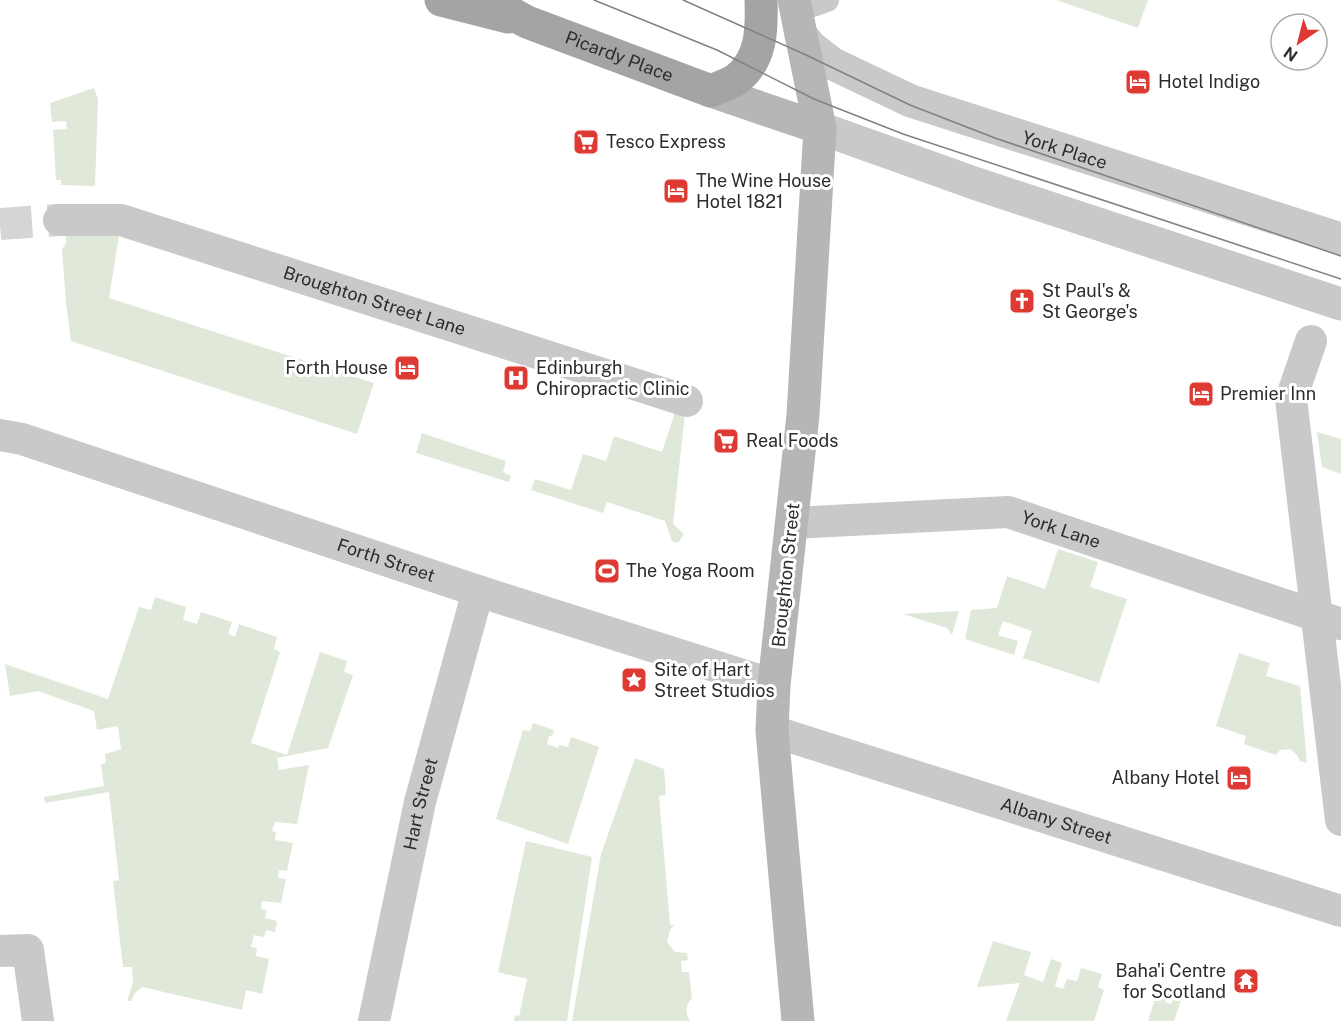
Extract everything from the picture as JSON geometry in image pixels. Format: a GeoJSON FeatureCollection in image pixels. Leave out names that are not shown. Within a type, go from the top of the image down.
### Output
{"type":"FeatureCollection","features":[{"type":"Feature","properties":{"kind":"main road","name":"Picardy Place"},"geometry":{"type":"LineString","coordinates":[[441,0],[528,22]]}},
{"type":"Feature","properties":{"kind":"main road","name":"Picardy Place"},"geometry":{"type":"LineString","coordinates":[[487,0],[528,22],[667,76],[820,128]]}},
{"type":"Feature","properties":{"kind":"main road"},"geometry":{"type":"LineString","coordinates":[[711,91],[737,78],[758,51],[761,35],[761,0]]}},
{"type":"Feature","properties":{"kind":"main road"},"geometry":{"type":"LineString","coordinates":[[797,15],[820,128]]}},
{"type":"Feature","properties":{"kind":"main road","name":"Broughton Street"},"geometry":{"type":"LineString","coordinates":[[798,1021],[772,731],[774,685],[803,415],[820,128]]}},
{"type":"Feature","properties":{"kind":"street"},"geometry":{"type":"LineString","coordinates":[[797,15],[827,0]]}},
{"type":"Feature","properties":{"kind":"street","name":"York Place"},"geometry":{"type":"LineString","coordinates":[[797,15],[811,47],[833,64],[911,101],[1341,239]]}},
{"type":"Feature","properties":{"kind":"street"},"geometry":{"type":"LineString","coordinates":[[820,128],[974,183],[1341,304]]}},
{"type":"Feature","properties":{"kind":"street","name":"Broughton Street Lane"},"geometry":{"type":"LineString","coordinates":[[59,220],[121,220],[687,401]]}},
{"type":"Feature","properties":{"kind":"street"},"geometry":{"type":"LineString","coordinates":[[1311,341],[1291,399],[1329,620],[1341,820]]}},
{"type":"Feature","properties":{"kind":"street","name":"Forth Street"},"geometry":{"type":"LineString","coordinates":[[0,435],[22,439],[478,591],[774,685]]}},
{"type":"Feature","properties":{"kind":"street","name":"York Lane"},"geometry":{"type":"LineString","coordinates":[[792,523],[1008,512],[1329,620]]}},
{"type":"Feature","properties":{"kind":"street","name":"Hart Street"},"geometry":{"type":"LineString","coordinates":[[374,1021],[420,802],[478,591]]}},
{"type":"Feature","properties":{"kind":"street","name":"Albany Street"},"geometry":{"type":"LineString","coordinates":[[772,731],[1341,911]]}},
{"type":"Feature","properties":{"kind":"street"},"geometry":{"type":"LineString","coordinates":[[0,951],[27,950],[38,1021]]}},
{"type":"Feature","properties":{"kind":"green space"},"geometry":{"type":"Polygon","coordinates":[[[1056,0],[1148,0],[1138,28],[1056,0]]]}},
{"type":"Feature","properties":{"kind":"green space"},"geometry":{"type":"Polygon","coordinates":[[[94,88],[98,99],[95,186],[61,185],[61,180],[56,180],[53,130],[67,129],[66,121],[52,122],[50,103],[94,88]]]}},
{"type":"Feature","properties":{"kind":"green space"},"geometry":{"type":"Polygon","coordinates":[[[60,232],[119,236],[109,298],[374,383],[357,434],[71,341],[62,249],[66,243],[66,237],[60,232]]]}},
{"type":"Feature","properties":{"kind":"green space"},"geometry":{"type":"Polygon","coordinates":[[[672,410],[685,413],[673,524],[684,534],[678,543],[672,541],[665,521],[607,502],[603,513],[531,490],[535,479],[571,490],[583,454],[606,461],[614,436],[662,452],[674,415],[672,410]]]}},
{"type":"Feature","properties":{"kind":"green space"},"geometry":{"type":"Polygon","coordinates":[[[1317,432],[1341,439],[1341,474],[1322,467],[1317,432]]]}},
{"type":"Feature","properties":{"kind":"green space"},"geometry":{"type":"Polygon","coordinates":[[[422,433],[506,461],[503,472],[511,476],[509,482],[416,453],[422,433]]]}},
{"type":"Feature","properties":{"kind":"green space"},"geometry":{"type":"Polygon","coordinates":[[[1058,549],[1098,562],[1090,587],[1127,599],[1099,683],[1023,658],[1032,631],[1003,621],[998,635],[1018,641],[1014,655],[965,639],[971,610],[997,608],[1007,576],[1045,589],[1058,549]]]}},
{"type":"Feature","properties":{"kind":"green space"},"geometry":{"type":"Polygon","coordinates":[[[155,597],[186,607],[183,620],[197,624],[201,612],[232,622],[228,634],[235,637],[239,624],[277,637],[274,649],[280,652],[251,743],[287,755],[320,652],[347,661],[344,672],[353,675],[328,748],[277,758],[279,770],[309,765],[297,824],[275,822],[272,831],[276,832],[275,840],[293,843],[287,871],[279,870],[278,878],[286,879],[281,903],[262,901],[261,909],[267,910],[265,918],[277,921],[275,932],[266,930],[264,937],[254,935],[251,947],[257,948],[256,956],[269,959],[262,994],[246,990],[242,1010],[142,987],[131,1001],[127,1001],[133,983],[132,967],[123,967],[113,881],[119,880],[109,792],[45,803],[44,797],[104,786],[101,764],[106,763],[105,754],[121,749],[118,726],[97,730],[94,711],[38,691],[10,696],[5,664],[108,699],[139,607],[151,610],[155,597]]]}},
{"type":"Feature","properties":{"kind":"green space"},"geometry":{"type":"Polygon","coordinates":[[[959,611],[952,635],[947,628],[903,614],[959,611]]]}},
{"type":"Feature","properties":{"kind":"green space"},"geometry":{"type":"Polygon","coordinates":[[[1239,653],[1270,663],[1266,676],[1300,686],[1307,763],[1300,761],[1290,749],[1280,750],[1276,755],[1244,744],[1246,736],[1216,726],[1239,653]]]}},
{"type":"Feature","properties":{"kind":"green space"},"geometry":{"type":"Polygon","coordinates":[[[533,723],[554,730],[547,744],[558,748],[559,745],[568,747],[571,737],[599,747],[568,844],[496,819],[523,730],[530,731],[533,723]]]}},
{"type":"Feature","properties":{"kind":"green space"},"geometry":{"type":"Polygon","coordinates":[[[635,758],[664,769],[666,795],[659,796],[670,925],[674,925],[667,942],[675,952],[687,953],[688,960],[681,961],[682,972],[689,972],[692,998],[686,1009],[690,1021],[572,1021],[601,854],[635,758]]]}},
{"type":"Feature","properties":{"kind":"green space"},"geometry":{"type":"Polygon","coordinates":[[[526,841],[592,857],[567,1021],[514,1021],[515,1015],[519,1016],[527,979],[498,972],[526,841]]]}},
{"type":"Feature","properties":{"kind":"green space"},"geometry":{"type":"Polygon","coordinates":[[[993,941],[1031,952],[1024,975],[1043,982],[1051,959],[1062,963],[1055,986],[1063,989],[1067,979],[1077,981],[1081,968],[1102,974],[1098,987],[1104,990],[1094,1021],[1006,1021],[1020,983],[977,987],[993,941]]]}},
{"type":"Feature","properties":{"kind":"green space"},"geometry":{"type":"Polygon","coordinates":[[[1157,992],[1168,996],[1165,1002],[1171,1004],[1174,998],[1181,1000],[1174,1021],[1148,1021],[1157,992]]]}},
{"type":"Feature","properties":{"kind":"tunnel"},"geometry":{"type":"LineString","coordinates":[[0,224],[59,220]]}},
{"type":"Feature","properties":{"kind":"tram line"},"geometry":{"type":"LineString","coordinates":[[594,0],[717,50],[814,99],[903,134],[1341,279]]}},
{"type":"Feature","properties":{"kind":"tram line"},"geometry":{"type":"LineString","coordinates":[[683,0],[910,105],[995,138],[1341,256]]}},
{"type":"Feature","properties":{"kind":"place","name":"Hotel Indigo"},"geometry":{"type":"Point","coordinates":[1138,82]}},
{"type":"Feature","properties":{"kind":"place","name":"Tesco Express"},"geometry":{"type":"Point","coordinates":[586,142]}},
{"type":"Feature","properties":{"kind":"place","name":"The Wine House Hotel 1821"},"geometry":{"type":"Point","coordinates":[676,191]}},
{"type":"Feature","properties":{"kind":"place","name":"St Paul's & St George's"},"geometry":{"type":"Point","coordinates":[1022,301]}},
{"type":"Feature","properties":{"kind":"place","name":"Forth House"},"geometry":{"type":"Point","coordinates":[407,368]}},
{"type":"Feature","properties":{"kind":"place","name":"Edinburgh Chiropractic Clinic"},"geometry":{"type":"Point","coordinates":[516,378]}},
{"type":"Feature","properties":{"kind":"place","name":"Premier Inn"},"geometry":{"type":"Point","coordinates":[1201,394]}},
{"type":"Feature","properties":{"kind":"place","name":"Real Foods"},"geometry":{"type":"Point","coordinates":[726,441]}},
{"type":"Feature","properties":{"kind":"place","name":"The Yoga Room"},"geometry":{"type":"Point","coordinates":[607,571]}},
{"type":"Feature","properties":{"kind":"place","name":"Site of Hart Street Studios"},"geometry":{"type":"Point","coordinates":[634,680]}},
{"type":"Feature","properties":{"kind":"place","name":"Albany Hotel"},"geometry":{"type":"Point","coordinates":[1239,778]}},
{"type":"Feature","properties":{"kind":"place","name":"Baha'i Centre for Scotland"},"geometry":{"type":"Point","coordinates":[1246,981]}}]}
